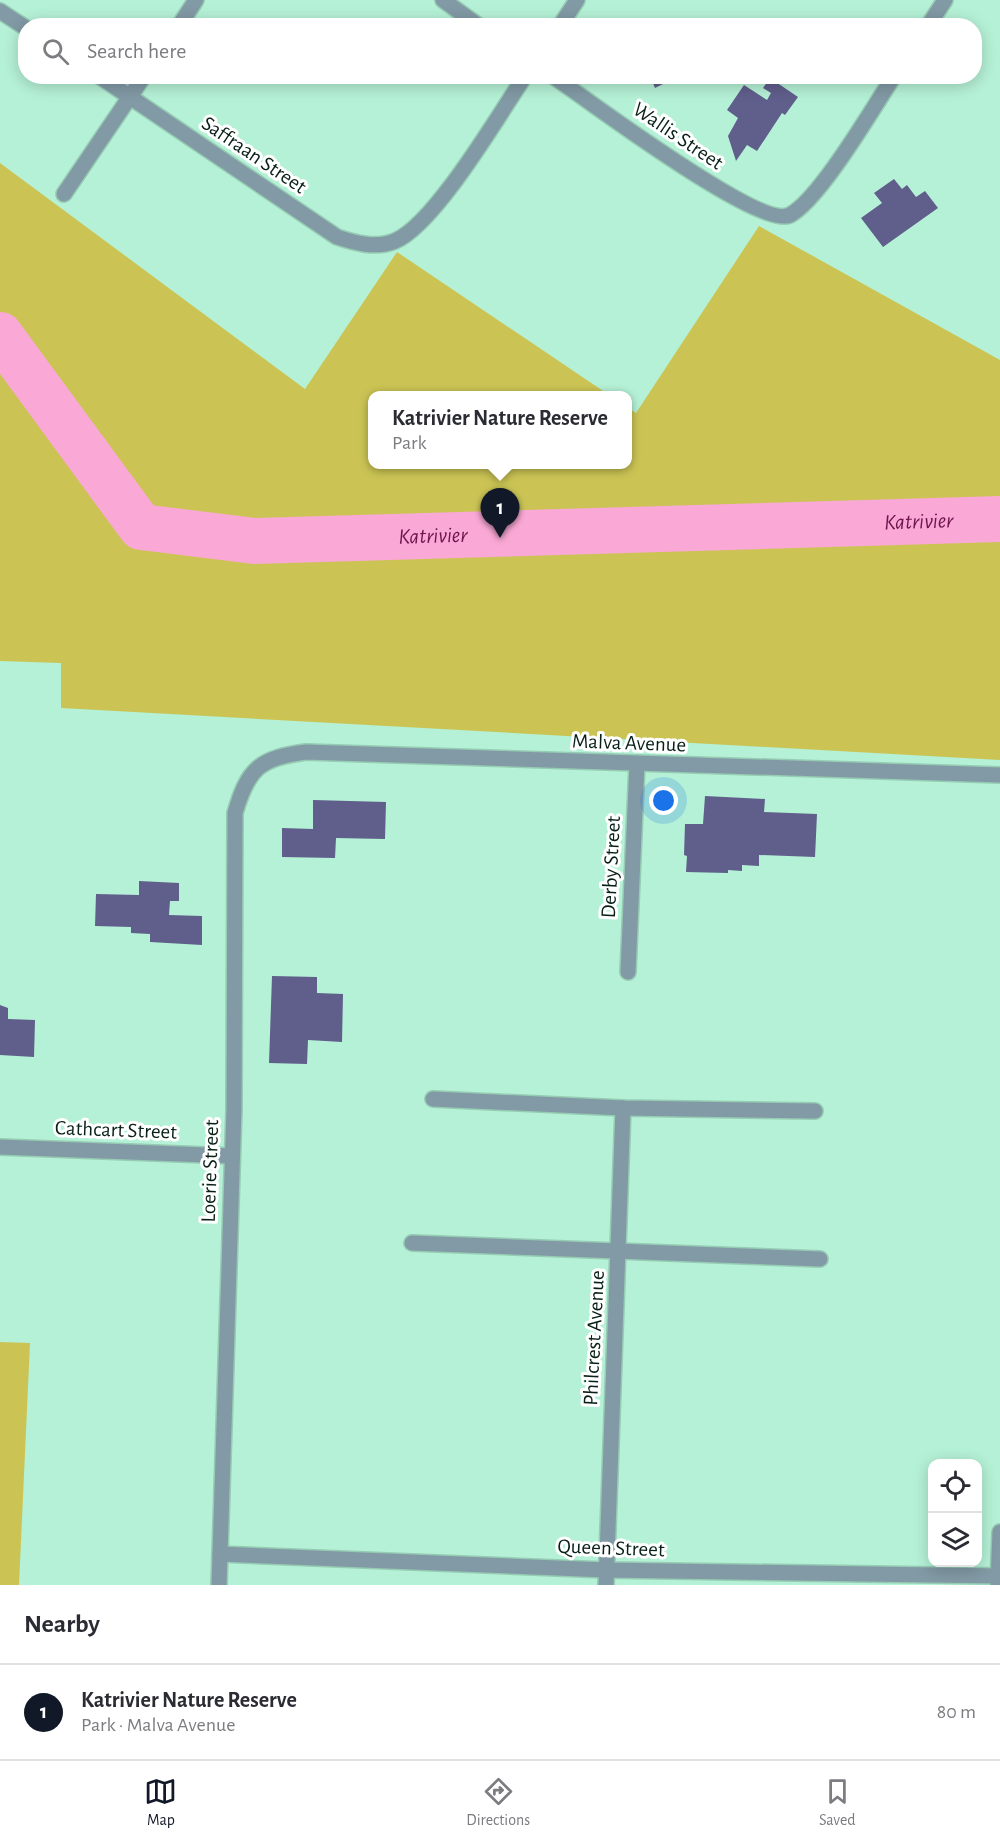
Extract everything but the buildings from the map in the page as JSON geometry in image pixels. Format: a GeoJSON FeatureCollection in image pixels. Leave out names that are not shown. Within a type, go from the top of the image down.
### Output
{"type":"FeatureCollection","features":[{"type":"Feature","properties":{"kind":"street"},"geometry":{"type":"LineString","coordinates":[[184,18],[196,0]]}},
{"type":"Feature","properties":{"kind":"street"},"geometry":{"type":"LineString","coordinates":[[442,0],[468,18]]}},
{"type":"Feature","properties":{"kind":"street"},"geometry":{"type":"LineString","coordinates":[[565,18],[577,0]]}},
{"type":"Feature","properties":{"kind":"street"},"geometry":{"type":"LineString","coordinates":[[933,18],[945,0]]}},
{"type":"Feature","properties":{"kind":"street"},"geometry":{"type":"LineString","coordinates":[[0,11],[18,23]]}},
{"type":"Feature","properties":{"kind":"street","name":"Saffraan Street"},"geometry":{"type":"LineString","coordinates":[[111,84],[337,237],[373,245],[394,242],[412,231],[434,209],[520,84]]}},
{"type":"Feature","properties":{"kind":"street"},"geometry":{"type":"LineString","coordinates":[[64,194],[139,84]]}},
{"type":"Feature","properties":{"kind":"street","name":"Wallis Street"},"geometry":{"type":"LineString","coordinates":[[565,84],[744,204],[770,215],[787,217],[797,211],[820,185],[889,84]]}},
{"type":"Feature","properties":{"kind":"street","name":"Malva Avenue"},"geometry":{"type":"LineString","coordinates":[[258,765],[280,756],[306,752],[1000,775]]}},
{"type":"Feature","properties":{"kind":"street","name":"Derby Street"},"geometry":{"type":"LineString","coordinates":[[627,972],[637,764]]}},
{"type":"Feature","properties":{"kind":"street","name":"Loerie Street"},"geometry":{"type":"LineString","coordinates":[[219,1585],[232,1156],[236,813],[241,792],[258,765]]}},
{"type":"Feature","properties":{"kind":"street"},"geometry":{"type":"LineString","coordinates":[[433,1099],[622,1108],[814,1111]]}},
{"type":"Feature","properties":{"kind":"street","name":"Philcrest Avenue"},"geometry":{"type":"LineString","coordinates":[[606,1578],[622,1108]]}},
{"type":"Feature","properties":{"kind":"street","name":"Cathcart Street"},"geometry":{"type":"LineString","coordinates":[[0,1148],[232,1156]]}},
{"type":"Feature","properties":{"kind":"street"},"geometry":{"type":"LineString","coordinates":[[412,1243],[820,1259]]}},
{"type":"Feature","properties":{"kind":"street"},"geometry":{"type":"LineString","coordinates":[[999,1579],[1000,1532]]}},
{"type":"Feature","properties":{"kind":"street","name":"Queen Street"},"geometry":{"type":"LineString","coordinates":[[220,1554],[606,1578],[999,1579]]}},
{"type":"Feature","properties":{"kind":"shaded area"},"geometry":{"type":"Polygon","coordinates":[[[0,163],[305,389],[397,252],[603,391],[368,391],[368,469],[632,469],[632,410],[636,413],[759,226],[1000,360],[1000,760],[61,708],[61,663],[0,661],[0,163]]]}},
{"type":"Feature","properties":{"kind":"shaded area"},"geometry":{"type":"Polygon","coordinates":[[[0,1342],[30,1343],[19,1585],[0,1585],[0,1342]]]}},
{"type":"Feature","properties":{"kind":"waterway","name":"Katrivier"},"geometry":{"type":"LineString","coordinates":[[0,335],[141,527],[254,541],[1000,519]]}},
{"type":"Feature","properties":{"kind":"place","name":"Katrivier Nature Reserve"},"geometry":{"type":"Point","coordinates":[500,538]}}]}
